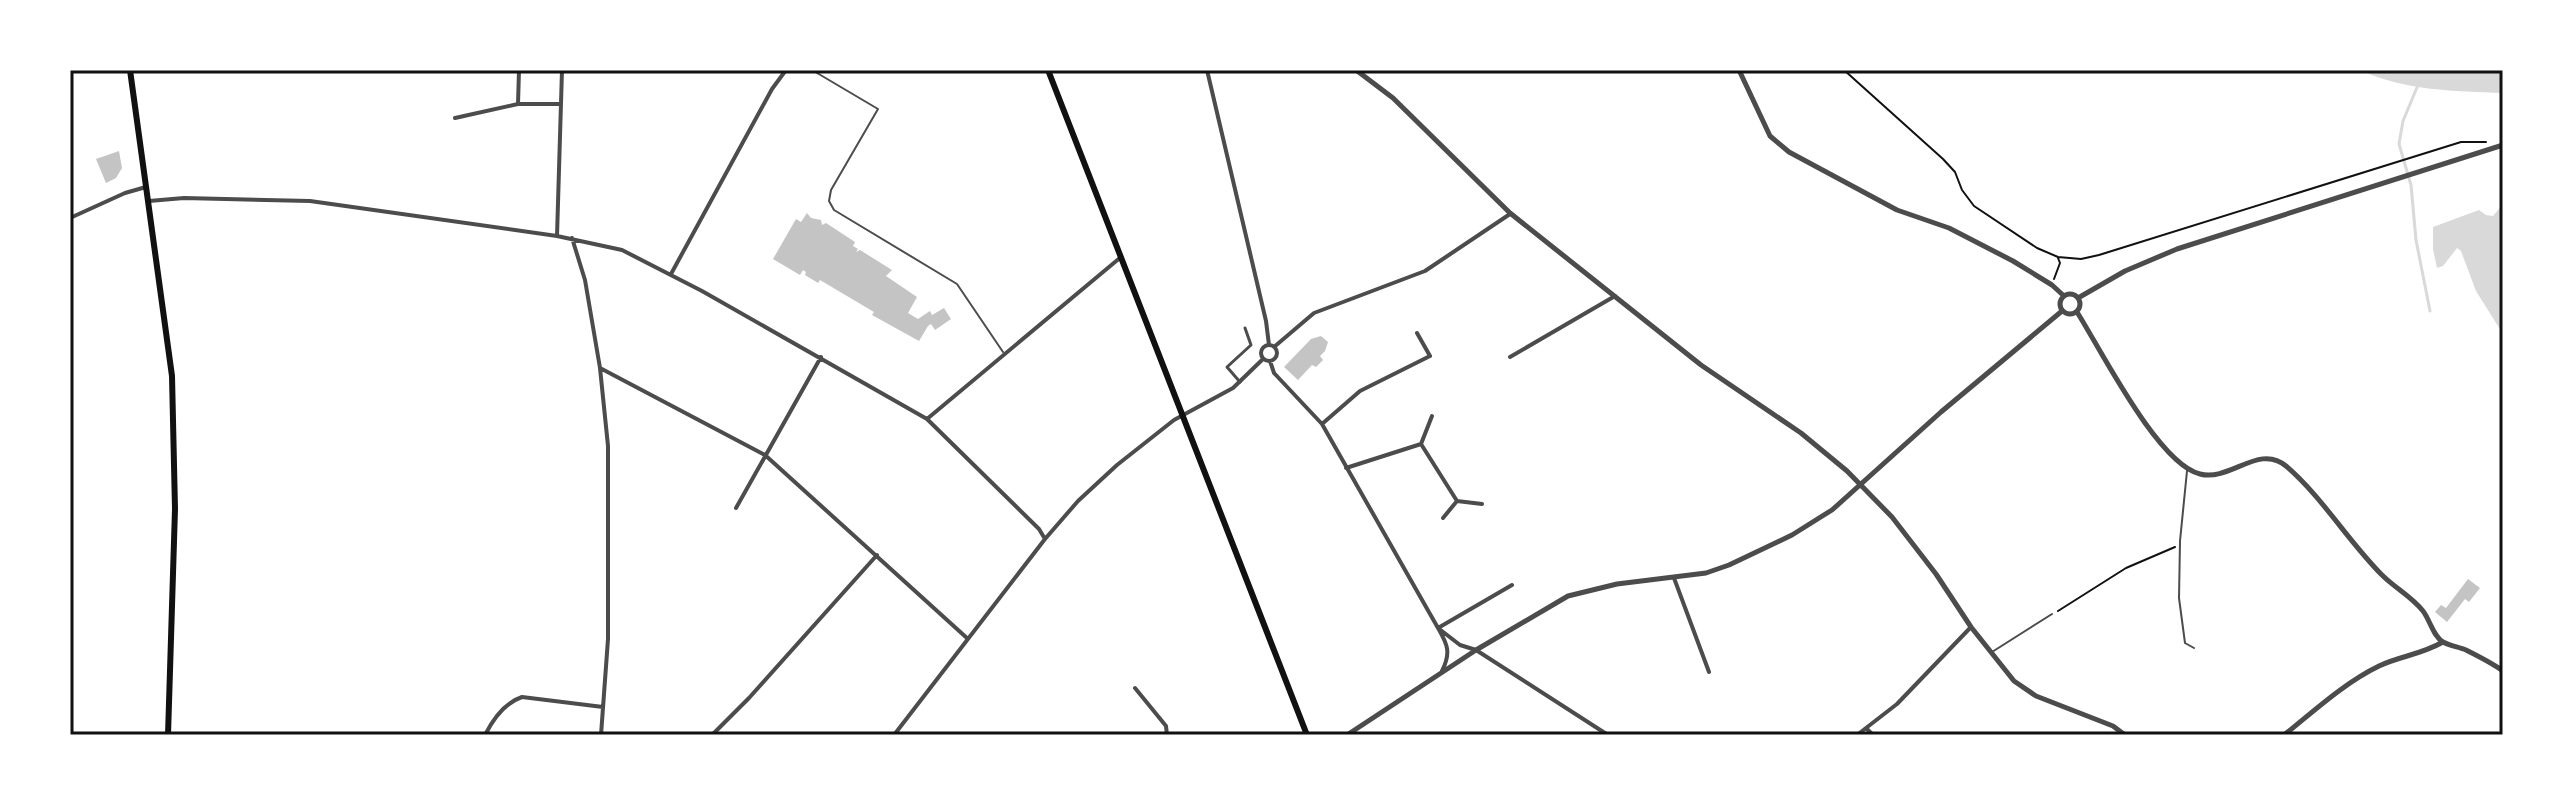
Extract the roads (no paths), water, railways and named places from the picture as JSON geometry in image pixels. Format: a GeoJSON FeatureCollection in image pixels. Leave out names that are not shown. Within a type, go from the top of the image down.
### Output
{"type":"FeatureCollection","features":[{"type":"Feature","properties":{"kind":"main road"},"geometry":{"type":"LineString","coordinates":[[130,70],[172,376],[175,450],[168,735]]}},
{"type":"Feature","properties":{"kind":"main road"},"geometry":{"type":"LineString","coordinates":[[1048,70],[1307,735]]}},
{"type":"Feature","properties":{"kind":"street"},"geometry":{"type":"LineString","coordinates":[[518,104],[519,70]]}},
{"type":"Feature","properties":{"kind":"street"},"geometry":{"type":"LineString","coordinates":[[557,236],[562,70]]}},
{"type":"Feature","properties":{"kind":"street"},"geometry":{"type":"LineString","coordinates":[[671,274],[772,89],[786,70]]}},
{"type":"Feature","properties":{"kind":"street"},"geometry":{"type":"LineString","coordinates":[[1207,70],[1271,346],[1276,354],[1270,361]]}},
{"type":"Feature","properties":{"kind":"street"},"geometry":{"type":"LineString","coordinates":[[1356,70],[1393,98],[1510,213],[1701,365],[1801,433],[1861,484],[1936,574],[1971,627],[2014,681],[2036,696],[2113,726],[2125,735]]}},
{"type":"Feature","properties":{"kind":"street"},"geometry":{"type":"LineString","coordinates":[[1739,70],[1770,136],[1789,152],[1897,210],[1949,228],[2013,261],[2064,296]]}},
{"type":"Feature","properties":{"kind":"street"},"geometry":{"type":"LineString","coordinates":[[455,118],[518,104],[561,104]]}},
{"type":"Feature","properties":{"kind":"street"},"geometry":{"type":"LineString","coordinates":[[2078,298],[2125,271],[2177,249],[2503,145]]}},
{"type":"Feature","properties":{"kind":"street"},"geometry":{"type":"LineString","coordinates":[[70,218],[125,193],[147,187]]}},
{"type":"Feature","properties":{"kind":"street"},"geometry":{"type":"LineString","coordinates":[[149,201],[184,198],[295,199],[572,238],[622,250],[821,357],[927,419],[1039,529],[1045,539]]}},
{"type":"Feature","properties":{"kind":"street"},"geometry":{"type":"LineString","coordinates":[[1263,359],[1261,350],[1271,346],[1314,313],[1425,271],[1510,213]]}},
{"type":"Feature","properties":{"kind":"street"},"geometry":{"type":"LineString","coordinates":[[572,238],[585,280],[600,368],[608,446],[608,639],[601,735]]}},
{"type":"Feature","properties":{"kind":"street"},"geometry":{"type":"LineString","coordinates":[[927,419],[1121,257]]}},
{"type":"Feature","properties":{"kind":"street"},"geometry":{"type":"LineString","coordinates":[[2073,294],[2078,298],[2080,307],[2077,312],[2071,315],[2062,311],[2060,305],[2064,296],[2073,294]]}},
{"type":"Feature","properties":{"kind":"street"},"geometry":{"type":"LineString","coordinates":[[1510,357],[1615,296]]}},
{"type":"Feature","properties":{"kind":"street"},"geometry":{"type":"LineString","coordinates":[[1347,735],[1476,650],[1568,596],[1617,584],[1706,573],[1792,535],[1832,510],[1941,412],[2062,311]]}},
{"type":"Feature","properties":{"kind":"street"},"geometry":{"type":"LineString","coordinates":[[2077,312],[2140,415],[2187,469],[2201,475],[2215,476],[2261,458],[2283,463],[2382,575],[2423,611],[2443,642],[2466,650],[2503,671]]}},
{"type":"Feature","properties":{"kind":"street"},"geometry":{"type":"LineString","coordinates":[[1240,382],[1226,365],[1251,345],[1245,328]]}},
{"type":"Feature","properties":{"kind":"street"},"geometry":{"type":"LineString","coordinates":[[1322,424],[1360,391],[1430,356],[1417,333]]}},
{"type":"Feature","properties":{"kind":"street"},"geometry":{"type":"LineString","coordinates":[[736,508],[821,357]]}},
{"type":"Feature","properties":{"kind":"street"},"geometry":{"type":"LineString","coordinates":[[1263,359],[1270,361]]}},
{"type":"Feature","properties":{"kind":"street"},"geometry":{"type":"LineString","coordinates":[[894,735],[1045,539],[1078,501],[1117,465],[1182,415],[1221,396],[1263,359]]}},
{"type":"Feature","properties":{"kind":"street"},"geometry":{"type":"LineString","coordinates":[[1270,361],[1274,373],[1322,424],[1446,642],[1448,659],[1441,673]]}},
{"type":"Feature","properties":{"kind":"street"},"geometry":{"type":"LineString","coordinates":[[600,368],[765,455],[968,639]]}},
{"type":"Feature","properties":{"kind":"street"},"geometry":{"type":"LineString","coordinates":[[1421,444],[1432,416]]}},
{"type":"Feature","properties":{"kind":"street"},"geometry":{"type":"LineString","coordinates":[[1346,468],[1421,444]]}},
{"type":"Feature","properties":{"kind":"street"},"geometry":{"type":"LineString","coordinates":[[1421,444],[1457,501]]}},
{"type":"Feature","properties":{"kind":"street"},"geometry":{"type":"LineString","coordinates":[[1457,501],[1482,504]]}},
{"type":"Feature","properties":{"kind":"street"},"geometry":{"type":"LineString","coordinates":[[1443,518],[1457,501]]}},
{"type":"Feature","properties":{"kind":"street"},"geometry":{"type":"LineString","coordinates":[[712,735],[877,555]]}},
{"type":"Feature","properties":{"kind":"street"},"geometry":{"type":"LineString","coordinates":[[1674,578],[1709,672]]}},
{"type":"Feature","properties":{"kind":"street"},"geometry":{"type":"LineString","coordinates":[[1438,628],[1512,585]]}},
{"type":"Feature","properties":{"kind":"street"},"geometry":{"type":"LineString","coordinates":[[1857,735],[1897,704],[1971,627]]}},
{"type":"Feature","properties":{"kind":"street"},"geometry":{"type":"LineString","coordinates":[[1438,628],[1460,645],[1476,650],[1608,735]]}},
{"type":"Feature","properties":{"kind":"street"},"geometry":{"type":"LineString","coordinates":[[2284,735],[2333,696],[2380,665],[2425,652],[2443,642]]}},
{"type":"Feature","properties":{"kind":"street"},"geometry":{"type":"LineString","coordinates":[[1135,688],[1166,726],[1167,735]]}},
{"type":"Feature","properties":{"kind":"street"},"geometry":{"type":"LineString","coordinates":[[485,735],[502,709],[522,697],[603,707]]}},
{"type":"Feature","properties":{"kind":"street"},"geometry":{"type":"LineString","coordinates":[[1866,728],[1873,735]]}},
{"type":"Feature","properties":{"kind":"lane"},"geometry":{"type":"LineString","coordinates":[[812,70],[878,109],[831,190],[829,201],[834,210],[957,284],[1004,353]]}},
{"type":"Feature","properties":{"kind":"lane"},"geometry":{"type":"LineString","coordinates":[[2187,469],[2179,598],[2185,643],[2194,648]]}},
{"type":"Feature","properties":{"kind":"lane"},"geometry":{"type":"LineString","coordinates":[[1992,653],[2052,614]]}},
{"type":"Feature","properties":{"kind":"waterway"},"geometry":{"type":"LineString","coordinates":[[2418,85],[2403,121],[2399,144],[2411,185],[2416,240],[2430,311]]}}]}
